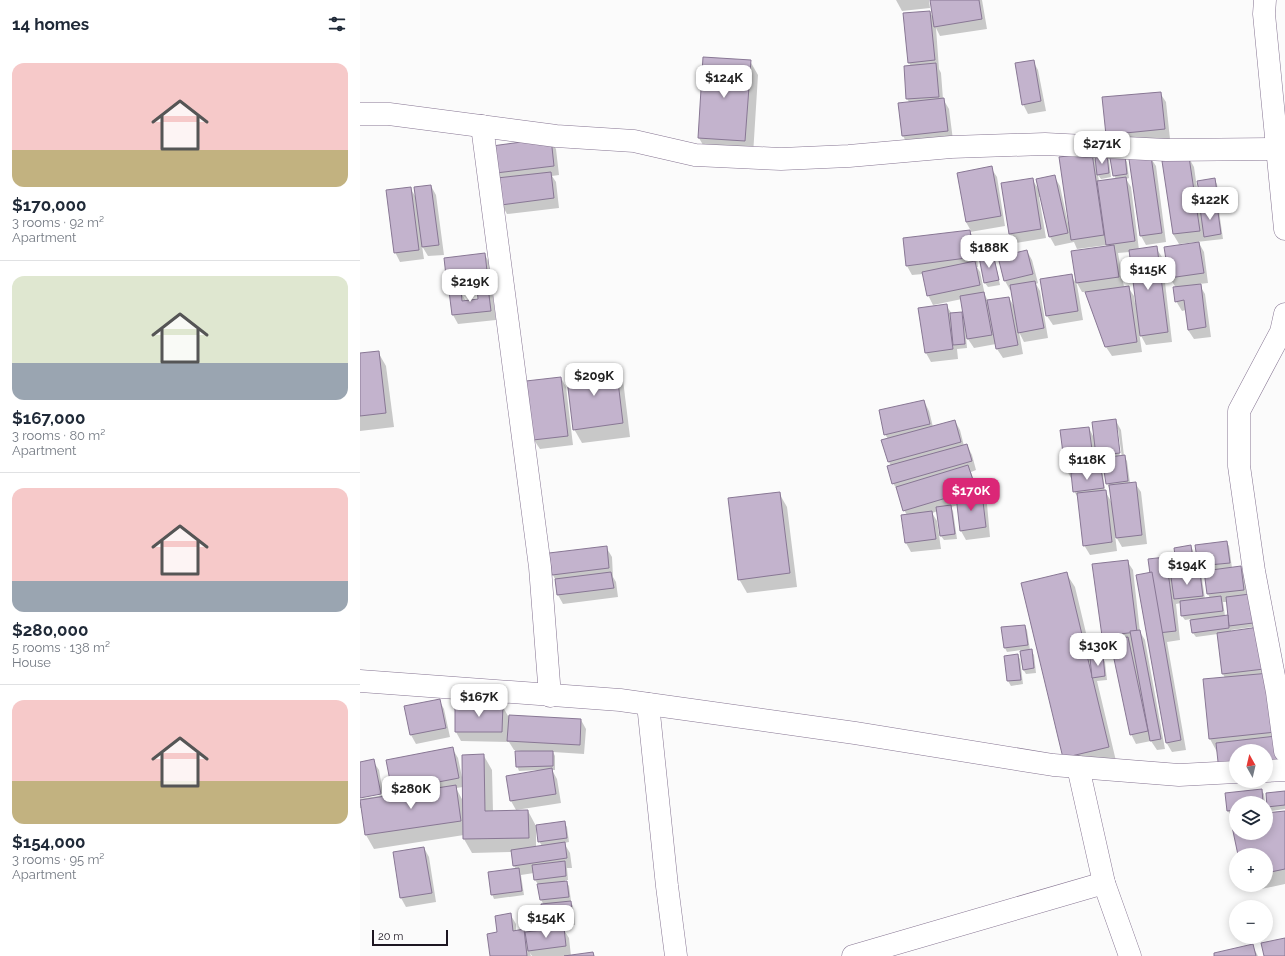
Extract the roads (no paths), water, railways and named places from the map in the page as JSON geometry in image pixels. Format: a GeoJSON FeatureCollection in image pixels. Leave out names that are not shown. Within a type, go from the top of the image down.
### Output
{"type":"FeatureCollection","features":[{"type":"Feature","properties":{"kind":"street"},"geometry":{"type":"LineString","coordinates":[[1265,0],[1264,14],[1285,229]]}},
{"type":"Feature","properties":{"kind":"street"},"geometry":{"type":"LineString","coordinates":[[360,114],[389,114],[556,136],[634,141],[695,155],[781,159],[849,156],[951,147],[1045,144],[1166,150],[1277,149]]}},
{"type":"Feature","properties":{"kind":"street"},"geometry":{"type":"LineString","coordinates":[[482,126],[540,567],[550,696]]}},
{"type":"Feature","properties":{"kind":"street"},"geometry":{"type":"LineString","coordinates":[[1285,314],[1281,332],[1239,411],[1239,466],[1254,571],[1277,692],[1285,752]]}},
{"type":"Feature","properties":{"kind":"street"},"geometry":{"type":"LineString","coordinates":[[360,681],[620,700],[855,733],[1053,765],[1179,775],[1229,772]]}},
{"type":"Feature","properties":{"kind":"street"},"geometry":{"type":"LineString","coordinates":[[648,704],[667,886],[676,956]]}},
{"type":"Feature","properties":{"kind":"street"},"geometry":{"type":"LineString","coordinates":[[1078,767],[1104,883],[1130,956]]}},
{"type":"Feature","properties":{"kind":"street"},"geometry":{"type":"LineString","coordinates":[[1273,771],[1285,770]]}},
{"type":"Feature","properties":{"kind":"street"},"geometry":{"type":"LineString","coordinates":[[853,956],[1104,883]]}}]}
